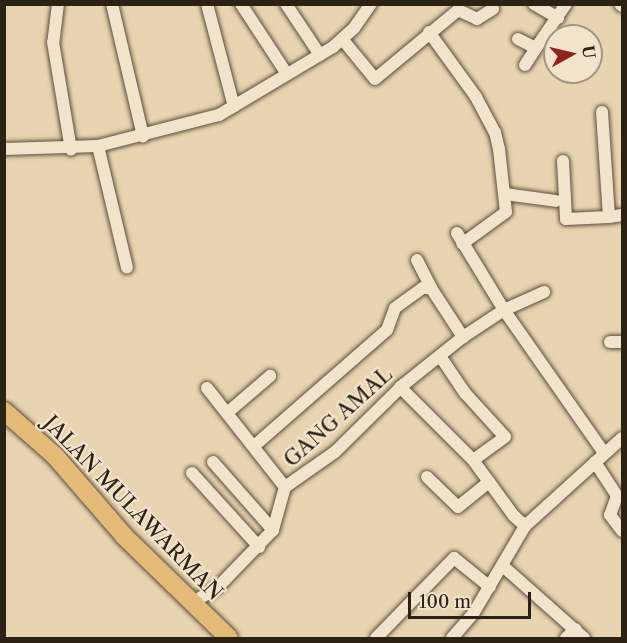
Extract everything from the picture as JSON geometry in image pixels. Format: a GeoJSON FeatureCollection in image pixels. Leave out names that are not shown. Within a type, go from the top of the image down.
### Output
{"type":"FeatureCollection","features":[{"type":"Feature","properties":{"kind":"highway","name":"JALAN MULAWARMAN"},"geometry":{"type":"LineString","coordinates":[[4,411],[55,456],[77,483],[168,570],[189,603],[213,621],[229,639]]}},
{"type":"Feature","properties":{"kind":"highway"},"geometry":{"type":"LineString","coordinates":[[168,570],[200,598],[213,621]]}},
{"type":"Feature","properties":{"kind":"street"},"geometry":{"type":"LineString","coordinates":[[58,4],[53,42],[71,149]]}},
{"type":"Feature","properties":{"kind":"street"},"geometry":{"type":"LineString","coordinates":[[112,4],[143,136]]}},
{"type":"Feature","properties":{"kind":"street"},"geometry":{"type":"LineString","coordinates":[[207,4],[234,107]]}},
{"type":"Feature","properties":{"kind":"street"},"geometry":{"type":"LineString","coordinates":[[241,4],[287,74]]}},
{"type":"Feature","properties":{"kind":"street"},"geometry":{"type":"LineString","coordinates":[[286,4],[320,55]]}},
{"type":"Feature","properties":{"kind":"street"},"geometry":{"type":"LineString","coordinates":[[4,149],[71,149],[98,146],[195,123],[234,107],[320,55],[342,40],[371,4]]}},
{"type":"Feature","properties":{"kind":"street"},"geometry":{"type":"LineString","coordinates":[[534,4],[558,18]]}},
{"type":"Feature","properties":{"kind":"street"},"geometry":{"type":"LineString","coordinates":[[525,65],[566,4]]}},
{"type":"Feature","properties":{"kind":"street"},"geometry":{"type":"LineString","coordinates":[[342,40],[375,79],[458,10],[477,20],[493,9]]}},
{"type":"Feature","properties":{"kind":"street"},"geometry":{"type":"LineString","coordinates":[[429,32],[495,132],[507,206],[501,217],[459,238],[599,458],[617,496],[610,515],[622,531]]}},
{"type":"Feature","properties":{"kind":"street"},"geometry":{"type":"LineString","coordinates":[[518,39],[536,48]]}},
{"type":"Feature","properties":{"kind":"street"},"geometry":{"type":"LineString","coordinates":[[602,112],[609,217]]}},
{"type":"Feature","properties":{"kind":"street"},"geometry":{"type":"LineString","coordinates":[[98,146],[127,268]]}},
{"type":"Feature","properties":{"kind":"street"},"geometry":{"type":"LineString","coordinates":[[563,161],[566,219],[622,215]]}},
{"type":"Feature","properties":{"kind":"street"},"geometry":{"type":"LineString","coordinates":[[505,195],[556,201]]}},
{"type":"Feature","properties":{"kind":"street"},"geometry":{"type":"LineString","coordinates":[[417,260],[431,288],[463,337]]}},
{"type":"Feature","properties":{"kind":"street"},"geometry":{"type":"LineString","coordinates":[[254,446],[387,330],[395,308],[423,288],[431,288]]}},
{"type":"Feature","properties":{"kind":"street","name":"GANG AMAL"},"geometry":{"type":"LineString","coordinates":[[200,598],[259,547],[273,530],[285,487],[335,452],[400,387],[463,337],[504,310],[544,292]]}},
{"type":"Feature","properties":{"kind":"street"},"geometry":{"type":"LineString","coordinates":[[440,356],[465,393],[505,437],[473,460]]}},
{"type":"Feature","properties":{"kind":"street"},"geometry":{"type":"LineString","coordinates":[[227,413],[270,376]]}},
{"type":"Feature","properties":{"kind":"street"},"geometry":{"type":"LineString","coordinates":[[400,387],[473,460],[525,526]]}},
{"type":"Feature","properties":{"kind":"street"},"geometry":{"type":"LineString","coordinates":[[207,388],[285,487]]}},
{"type":"Feature","properties":{"kind":"street"},"geometry":{"type":"LineString","coordinates":[[452,639],[504,567],[508,551],[525,526],[622,438]]}},
{"type":"Feature","properties":{"kind":"street"},"geometry":{"type":"LineString","coordinates":[[213,462],[273,530]]}},
{"type":"Feature","properties":{"kind":"street"},"geometry":{"type":"LineString","coordinates":[[192,473],[259,547]]}},
{"type":"Feature","properties":{"kind":"street"},"geometry":{"type":"LineString","coordinates":[[426,477],[458,507],[489,482]]}},
{"type":"Feature","properties":{"kind":"street"},"geometry":{"type":"LineString","coordinates":[[376,639],[454,558],[490,587]]}},
{"type":"Feature","properties":{"kind":"street"},"geometry":{"type":"LineString","coordinates":[[504,567],[580,634],[566,639]]}}]}
